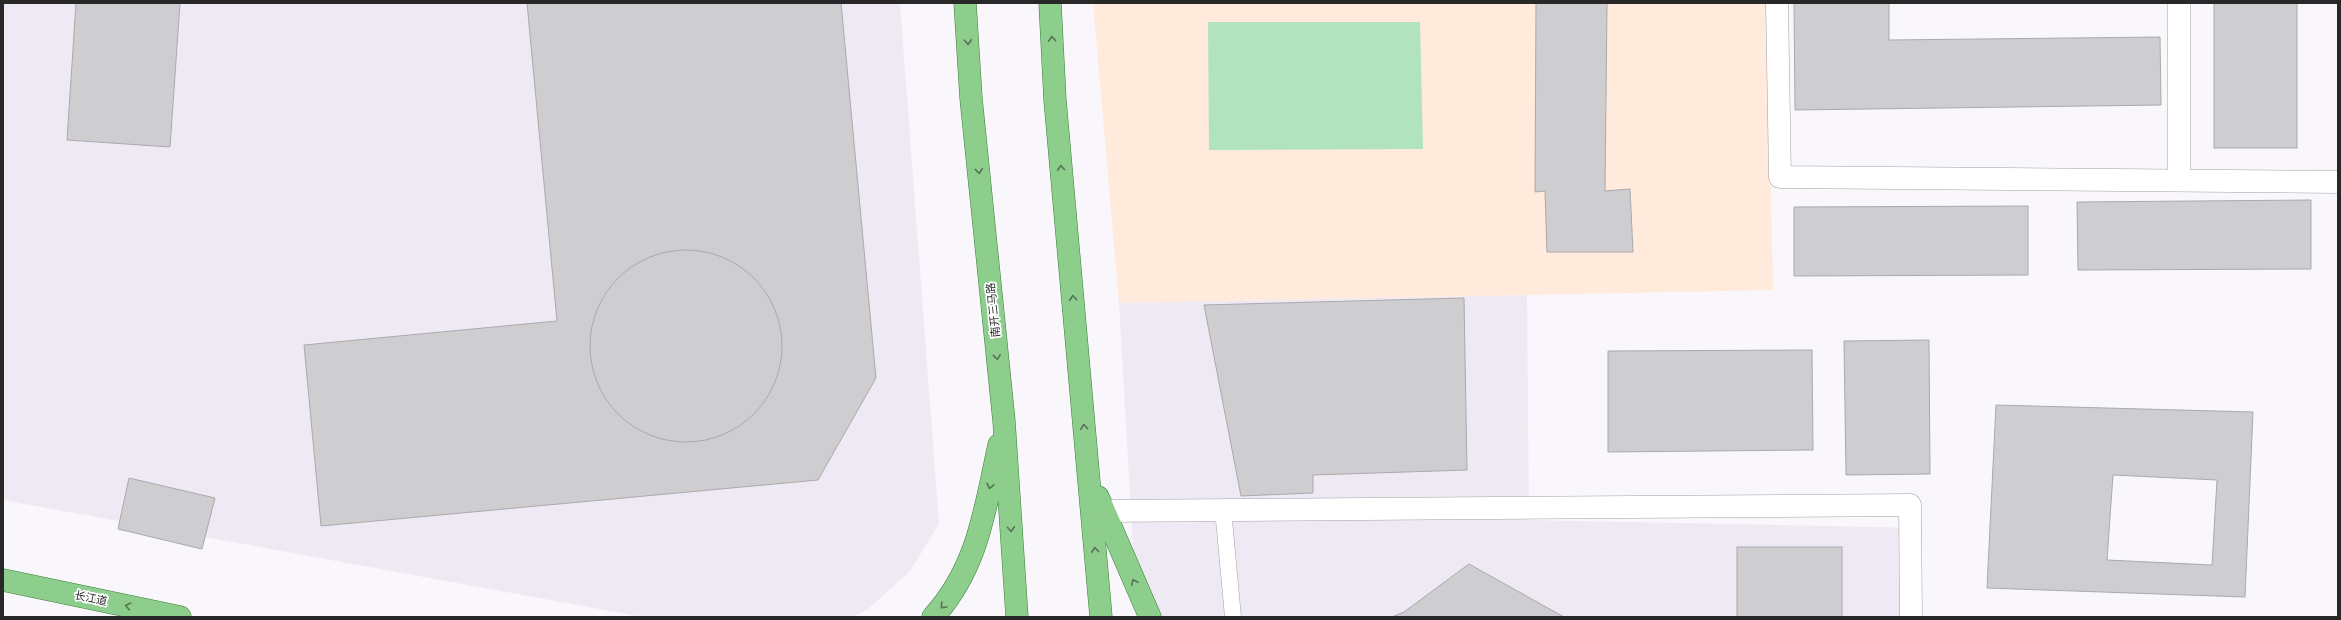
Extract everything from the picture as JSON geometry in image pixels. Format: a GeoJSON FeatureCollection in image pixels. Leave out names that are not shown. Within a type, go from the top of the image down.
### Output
{"type":"FeatureCollection","features":[{"type":"Feature","properties":{"kind":"main road","name":"南开三马路"},"geometry":{"type":"LineString","coordinates":[[966,3],[972,106],[1004,421],[1018,617]]}},
{"type":"Feature","properties":{"kind":"main road"},"geometry":{"type":"LineString","coordinates":[[1050,3],[1055,100],[1101,617]]}},
{"type":"Feature","properties":{"kind":"main road"},"geometry":{"type":"LineString","coordinates":[[933,617],[950,598],[969,564],[982,522],[1004,421]]}},
{"type":"Feature","properties":{"kind":"main road"},"geometry":{"type":"LineString","coordinates":[[1088,466],[1102,511],[1150,617]]}},
{"type":"Feature","properties":{"kind":"main road","name":"长江道"},"geometry":{"type":"LineString","coordinates":[[3,580],[180,617]]}},
{"type":"Feature","properties":{"kind":"street"},"geometry":{"type":"LineString","coordinates":[[1777,3],[1780,177],[2338,182]]}},
{"type":"Feature","properties":{"kind":"street"},"geometry":{"type":"LineString","coordinates":[[2179,3],[2179,180]]}},
{"type":"Feature","properties":{"kind":"street"},"geometry":{"type":"LineString","coordinates":[[1102,511],[1910,505],[1911,617]]}},
{"type":"Feature","properties":{"kind":"lane"},"geometry":{"type":"LineString","coordinates":[[1224,510],[1233,617]]}},
{"type":"Feature","properties":{"kind":"shaded area"},"geometry":{"type":"Polygon","coordinates":[[[3,3],[900,3],[939,524],[910,571],[867,610],[852,617],[643,617],[3,500],[3,3]]]}},
{"type":"Feature","properties":{"kind":"shaded area"},"geometry":{"type":"Polygon","coordinates":[[[1093,3],[1767,3],[1773,290],[1119,303],[1093,3]]]}},
{"type":"Feature","properties":{"kind":"shaded area"},"geometry":{"type":"Polygon","coordinates":[[[1527,295],[1529,520],[1922,528],[1921,617],[1137,617],[1119,303],[1527,295]]]}},
{"type":"Feature","properties":{"kind":"green space"},"geometry":{"type":"Polygon","coordinates":[[[1208,22],[1420,22],[1423,149],[1209,150],[1208,22]]]}},
{"type":"Feature","properties":{"kind":"building"},"geometry":{"type":"Polygon","coordinates":[[[76,3],[180,3],[170,147],[67,140],[76,3]]]}},
{"type":"Feature","properties":{"kind":"building"},"geometry":{"type":"Polygon","coordinates":[[[527,3],[841,3],[876,378],[818,480],[321,526],[304,345],[557,321],[527,3]]]}},
{"type":"Feature","properties":{"kind":"building"},"geometry":{"type":"Polygon","coordinates":[[[1536,3],[1607,3],[1605,191],[1630,189],[1633,252],[1547,252],[1545,191],[1535,192],[1536,3]]]}},
{"type":"Feature","properties":{"kind":"building"},"geometry":{"type":"Polygon","coordinates":[[[1794,3],[1889,3],[1889,40],[2160,37],[2161,105],[1795,110],[1794,3]]]}},
{"type":"Feature","properties":{"kind":"building"},"geometry":{"type":"Polygon","coordinates":[[[2214,3],[2297,3],[2297,148],[2214,148],[2214,3]]]}},
{"type":"Feature","properties":{"kind":"building"},"geometry":{"type":"Polygon","coordinates":[[[2311,200],[2311,269],[2078,270],[2077,202],[2311,200]]]}},
{"type":"Feature","properties":{"kind":"building"},"geometry":{"type":"Polygon","coordinates":[[[2028,206],[2028,275],[1794,276],[1794,207],[2028,206]]]}},
{"type":"Feature","properties":{"kind":"building"},"geometry":{"type":"Polygon","coordinates":[[[677,250],[695,250],[723,257],[739,266],[754,278],[766,293],[775,309],[782,337],[782,355],[775,383],[766,399],[754,414],[739,426],[723,435],[695,442],[677,442],[658,438],[641,431],[625,420],[612,407],[601,391],[594,374],[590,355],[590,337],[594,318],[601,301],[612,285],[625,272],[641,261],[658,254],[677,250]]]}},
{"type":"Feature","properties":{"kind":"building"},"geometry":{"type":"Polygon","coordinates":[[[1464,298],[1467,470],[1313,475],[1313,493],[1241,496],[1204,305],[1464,298]]]}},
{"type":"Feature","properties":{"kind":"building"},"geometry":{"type":"Polygon","coordinates":[[[1929,340],[1930,474],[1846,475],[1844,341],[1929,340]]]}},
{"type":"Feature","properties":{"kind":"building"},"geometry":{"type":"Polygon","coordinates":[[[1812,350],[1813,450],[1608,452],[1608,351],[1812,350]]]}},
{"type":"Feature","properties":{"kind":"building"},"geometry":{"type":"Polygon","coordinates":[[[1996,405],[2253,412],[2245,597],[1987,588],[1996,405]],[[2113,475],[2107,560],[2212,565],[2217,480],[2113,475]]]}},
{"type":"Feature","properties":{"kind":"building"},"geometry":{"type":"Polygon","coordinates":[[[129,478],[215,498],[202,549],[118,529],[129,478]]]}},
{"type":"Feature","properties":{"kind":"building"},"geometry":{"type":"Polygon","coordinates":[[[1737,547],[1842,547],[1842,617],[1737,617],[1737,547]]]}},
{"type":"Feature","properties":{"kind":"building"},"geometry":{"type":"Polygon","coordinates":[[[1469,564],[1564,617],[1392,617],[1404,612],[1469,564]]]}}]}
